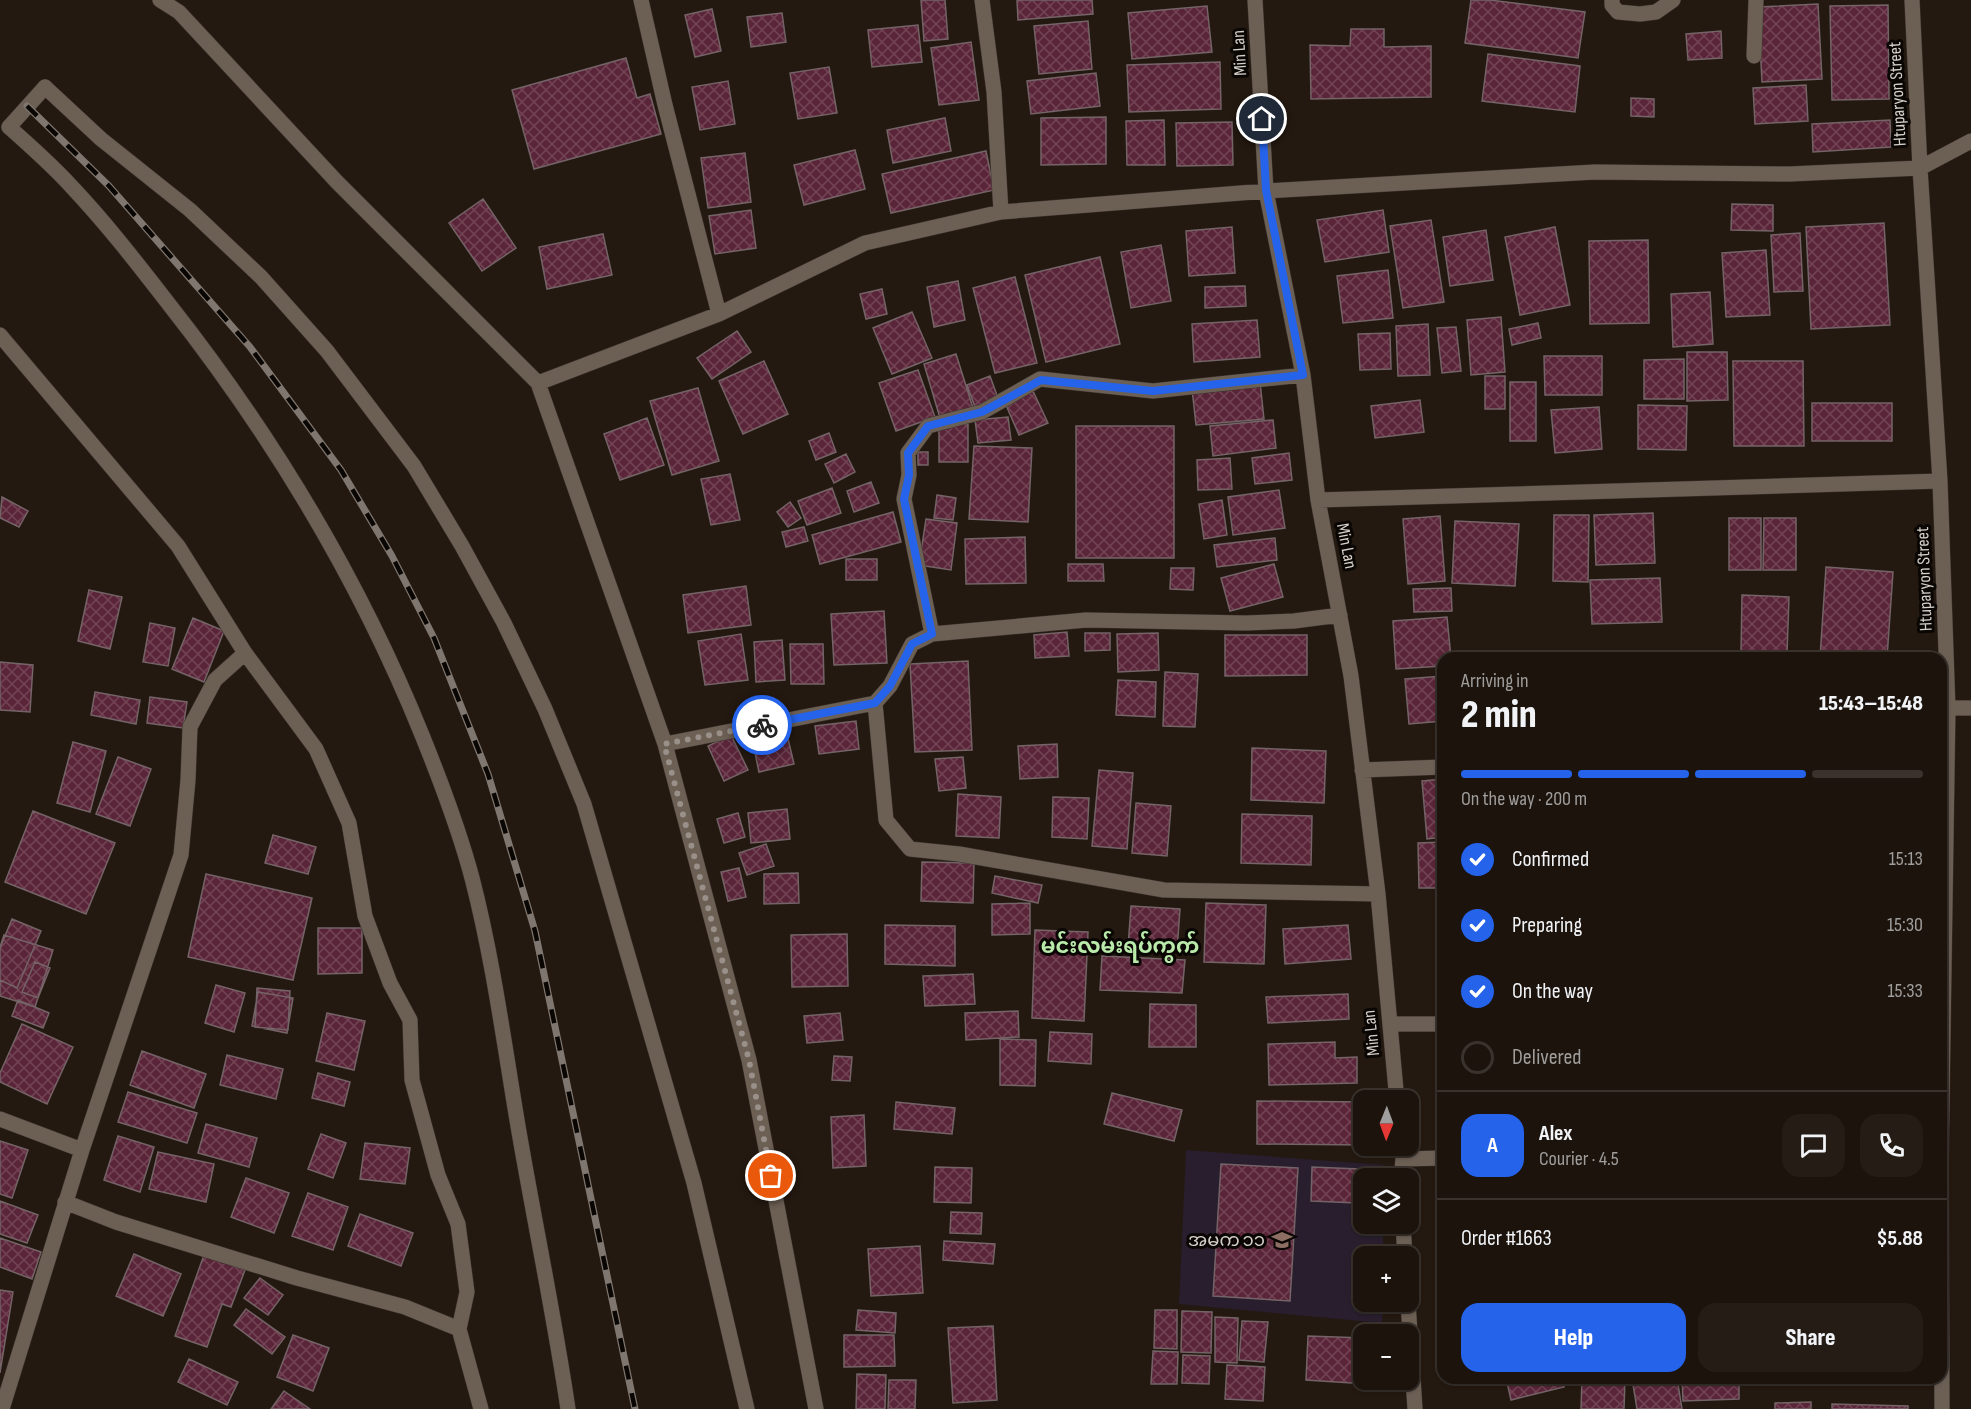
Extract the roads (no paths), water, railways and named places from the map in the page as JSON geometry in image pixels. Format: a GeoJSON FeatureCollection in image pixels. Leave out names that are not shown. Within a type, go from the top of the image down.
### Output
{"type":"FeatureCollection","features":[{"type":"Feature","properties":{"kind":"street"},"geometry":{"type":"LineString","coordinates":[[160,0],[179,12],[337,182],[538,383],[664,744],[749,1060],[816,1409]]}},
{"type":"Feature","properties":{"kind":"street"},"geometry":{"type":"LineString","coordinates":[[641,0],[664,105],[719,314]]}},
{"type":"Feature","properties":{"kind":"street"},"geometry":{"type":"LineString","coordinates":[[982,0],[994,92],[1001,212]]}},
{"type":"Feature","properties":{"kind":"street","name":"Min Lan"},"geometry":{"type":"LineString","coordinates":[[1255,0],[1266,190],[1303,375],[1318,500],[1351,676],[1378,894],[1396,1090]]}},
{"type":"Feature","properties":{"kind":"street"},"geometry":{"type":"LineString","coordinates":[[1612,0],[1612,5],[1618,12],[1640,14],[1656,12],[1673,0]]}},
{"type":"Feature","properties":{"kind":"street"},"geometry":{"type":"LineString","coordinates":[[1754,56],[1756,0]]}},
{"type":"Feature","properties":{"kind":"street","name":"Htuparyon Street"},"geometry":{"type":"LineString","coordinates":[[1912,0],[1940,481],[1944,652]]}},
{"type":"Feature","properties":{"kind":"street"},"geometry":{"type":"LineString","coordinates":[[568,1409],[552,1305],[491,961],[472,877],[443,786],[403,687],[358,595],[314,514],[246,408],[195,337],[134,260],[71,186],[9,126],[45,87],[101,139],[190,210],[261,278],[327,351],[414,466],[462,546],[504,623],[545,709],[584,804],[694,1183],[747,1409]]}},
{"type":"Feature","properties":{"kind":"street"},"geometry":{"type":"LineString","coordinates":[[538,383],[719,314],[865,243],[1001,212],[1266,190],[1595,172],[1791,174],[1920,168],[1971,141]]}},
{"type":"Feature","properties":{"kind":"street"},"geometry":{"type":"LineString","coordinates":[[0,335],[178,546],[245,653],[316,749],[349,823],[365,916],[390,983],[410,1020],[412,1080],[438,1175],[458,1224],[467,1292],[459,1329],[481,1409]]}},
{"type":"Feature","properties":{"kind":"street"},"geometry":{"type":"LineString","coordinates":[[932,634],[904,499],[909,475],[908,453],[928,426],[982,412],[1041,380],[1153,391],[1303,375]]}},
{"type":"Feature","properties":{"kind":"street"},"geometry":{"type":"LineString","coordinates":[[1318,500],[1940,481]]}},
{"type":"Feature","properties":{"kind":"street"},"geometry":{"type":"LineString","coordinates":[[664,744],[875,703],[890,686],[912,644],[932,634],[1086,620],[1246,623],[1294,621],[1340,615]]}},
{"type":"Feature","properties":{"kind":"street"},"geometry":{"type":"LineString","coordinates":[[2,1409],[82,1150],[182,855],[190,727],[215,680],[245,653]]}},
{"type":"Feature","properties":{"kind":"street"},"geometry":{"type":"LineString","coordinates":[[875,703],[886,820],[910,849],[959,854],[1164,891],[1378,894]]}},
{"type":"Feature","properties":{"kind":"street"},"geometry":{"type":"LineString","coordinates":[[1947,717],[1971,708]]}},
{"type":"Feature","properties":{"kind":"street"},"geometry":{"type":"LineString","coordinates":[[1362,770],[1437,767]]}},
{"type":"Feature","properties":{"kind":"street"},"geometry":{"type":"LineString","coordinates":[[1390,1024],[1437,1024]]}},
{"type":"Feature","properties":{"kind":"street"},"geometry":{"type":"LineString","coordinates":[[0,1119],[82,1150]]}},
{"type":"Feature","properties":{"kind":"street"},"geometry":{"type":"LineString","coordinates":[[1419,1155],[1437,1157]]}},
{"type":"Feature","properties":{"kind":"street"},"geometry":{"type":"LineString","coordinates":[[66,1202],[116,1222],[297,1278],[405,1307],[459,1329]]}},
{"type":"Feature","properties":{"kind":"street"},"geometry":{"type":"LineString","coordinates":[[1409,1312],[1415,1409]]}},
{"type":"Feature","properties":{"kind":"street","name":"Htuparyon Street"},"geometry":{"type":"LineString","coordinates":[[1942,1384],[1942,1409]]}},
{"type":"Feature","properties":{"kind":"railway"},"geometry":{"type":"LineString","coordinates":[[27,106],[109,186],[250,347],[341,470],[392,556],[434,638],[488,774],[535,931],[635,1409]]}},
{"type":"Feature","properties":{"kind":"place","name":"အမက ၁၁"},"geometry":{"type":"Point","coordinates":[1282,1240]}},
{"type":"Feature","properties":{"kind":"district","name":"မင်းလမ်းရပ်ကွက်"},"geometry":{"type":"Point","coordinates":[1120,946]}}]}
